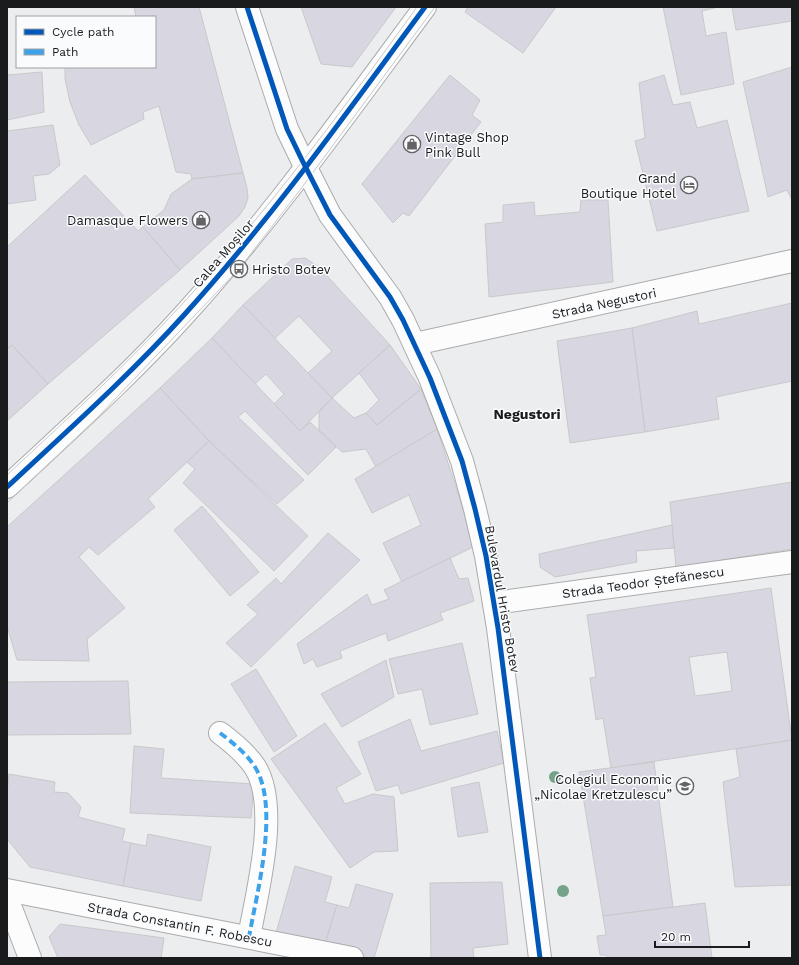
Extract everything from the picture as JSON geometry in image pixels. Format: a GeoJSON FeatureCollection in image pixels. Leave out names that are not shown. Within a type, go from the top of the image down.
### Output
{"type":"FeatureCollection","features":[{"type":"Feature","properties":{"kind":"street","name":"Bulevardul Hristo Botev"},"geometry":{"type":"LineString","coordinates":[[247,7],[287,128],[330,215],[390,297],[415,344],[433,384],[462,461],[476,509],[494,603],[540,958]]}},
{"type":"Feature","properties":{"kind":"street","name":"Calea Moșilor"},"geometry":{"type":"LineString","coordinates":[[7,487],[140,362],[184,315],[269,216],[425,7]]}},
{"type":"Feature","properties":{"kind":"street","name":"Strada Negustori"},"geometry":{"type":"LineString","coordinates":[[415,344],[792,261]]}},
{"type":"Feature","properties":{"kind":"street","name":"Strada Teodor Ștefănescu"},"geometry":{"type":"LineString","coordinates":[[494,603],[792,562]]}},
{"type":"Feature","properties":{"kind":"street"},"geometry":{"type":"LineString","coordinates":[[220,733],[233,743],[255,767],[263,785],[266,807],[263,859],[249,937]]}},
{"type":"Feature","properties":{"kind":"street","name":"Strada Constantin F. Robescu"},"geometry":{"type":"LineString","coordinates":[[7,890],[352,958]]}},
{"type":"Feature","properties":{"kind":"street"},"geometry":{"type":"LineString","coordinates":[[7,898],[30,958]]}},
{"type":"Feature","properties":{"kind":"building"},"geometry":{"type":"Polygon","coordinates":[[[134,7],[199,7],[243,173],[192,179],[191,174],[176,172],[159,106],[143,112],[144,119],[91,145],[79,125],[70,102],[65,79],[65,68],[156,68],[156,16],[136,16],[134,7]]]}},
{"type":"Feature","properties":{"kind":"building"},"geometry":{"type":"Polygon","coordinates":[[[301,7],[396,7],[352,67],[321,64],[301,7]]]}},
{"type":"Feature","properties":{"kind":"building"},"geometry":{"type":"Polygon","coordinates":[[[468,7],[556,7],[523,53],[465,12],[468,7]]]}},
{"type":"Feature","properties":{"kind":"building"},"geometry":{"type":"Polygon","coordinates":[[[663,7],[718,7],[702,11],[706,36],[726,32],[734,84],[681,95],[663,7]]]}},
{"type":"Feature","properties":{"kind":"building"},"geometry":{"type":"Polygon","coordinates":[[[732,7],[792,7],[792,21],[736,30],[732,7]]]}},
{"type":"Feature","properties":{"kind":"building"},"geometry":{"type":"Polygon","coordinates":[[[792,67],[792,200],[787,190],[768,197],[743,82],[792,67]]]}},
{"type":"Feature","properties":{"kind":"building"},"geometry":{"type":"Polygon","coordinates":[[[7,70],[8,75],[42,72],[44,112],[7,120],[7,70]]]}},
{"type":"Feature","properties":{"kind":"building"},"geometry":{"type":"Polygon","coordinates":[[[450,75],[480,100],[472,115],[481,122],[409,216],[403,213],[393,223],[362,184],[450,75]]]}},
{"type":"Feature","properties":{"kind":"building"},"geometry":{"type":"Polygon","coordinates":[[[664,75],[673,105],[690,102],[697,128],[727,120],[749,211],[657,231],[635,141],[645,138],[639,83],[664,75]]]}},
{"type":"Feature","properties":{"kind":"building"},"geometry":{"type":"Polygon","coordinates":[[[53,125],[60,165],[49,174],[33,176],[36,200],[7,204],[7,131],[53,125]]]}},
{"type":"Feature","properties":{"kind":"building"},"geometry":{"type":"Polygon","coordinates":[[[243,173],[248,198],[245,207],[239,216],[180,270],[143,227],[164,210],[171,194],[192,179],[243,173]]]}},
{"type":"Feature","properties":{"kind":"building"},"geometry":{"type":"Polygon","coordinates":[[[85,175],[138,231],[143,227],[180,270],[48,384],[12,345],[7,349],[7,247],[85,175]]]}},
{"type":"Feature","properties":{"kind":"building"},"geometry":{"type":"Polygon","coordinates":[[[581,200],[608,200],[613,282],[489,297],[485,224],[503,222],[503,205],[534,202],[535,216],[580,212],[581,200]]]}},
{"type":"Feature","properties":{"kind":"building"},"geometry":{"type":"Polygon","coordinates":[[[305,258],[319,267],[390,345],[332,398],[308,373],[332,351],[299,316],[274,339],[243,305],[292,259],[305,258]]]}},
{"type":"Feature","properties":{"kind":"building"},"geometry":{"type":"Polygon","coordinates":[[[792,303],[792,381],[716,397],[719,419],[645,432],[632,328],[697,311],[699,324],[792,303]]]}},
{"type":"Feature","properties":{"kind":"building"},"geometry":{"type":"Polygon","coordinates":[[[243,305],[332,398],[300,431],[274,404],[284,394],[266,374],[255,384],[212,338],[243,305]]]}},
{"type":"Feature","properties":{"kind":"building"},"geometry":{"type":"Polygon","coordinates":[[[632,328],[645,432],[570,443],[557,341],[632,328]]]}},
{"type":"Feature","properties":{"kind":"building"},"geometry":{"type":"Polygon","coordinates":[[[212,338],[300,431],[310,422],[336,447],[308,475],[245,411],[238,417],[304,480],[277,504],[209,441],[160,388],[212,338]]]}},
{"type":"Feature","properties":{"kind":"building"},"geometry":{"type":"Polygon","coordinates":[[[12,345],[48,384],[7,421],[7,349],[12,345]]]}},
{"type":"Feature","properties":{"kind":"building"},"geometry":{"type":"Polygon","coordinates":[[[390,345],[421,389],[377,425],[366,413],[379,400],[359,373],[390,345]]]}},
{"type":"Feature","properties":{"kind":"building"},"geometry":{"type":"Polygon","coordinates":[[[160,388],[209,441],[148,499],[155,507],[98,555],[89,547],[79,557],[125,608],[87,639],[89,661],[17,660],[7,626],[7,527],[160,388]]]}},
{"type":"Feature","properties":{"kind":"building"},"geometry":{"type":"Polygon","coordinates":[[[421,389],[437,429],[376,467],[366,449],[342,452],[319,430],[319,412],[332,398],[354,418],[366,413],[377,425],[421,389]]]}},
{"type":"Feature","properties":{"kind":"building"},"geometry":{"type":"Polygon","coordinates":[[[437,429],[475,546],[402,582],[383,543],[421,525],[409,495],[372,513],[355,479],[437,429]]]}},
{"type":"Feature","properties":{"kind":"building"},"geometry":{"type":"Polygon","coordinates":[[[209,441],[308,536],[274,571],[183,483],[195,469],[187,462],[209,441]]]}},
{"type":"Feature","properties":{"kind":"building"},"geometry":{"type":"Polygon","coordinates":[[[792,482],[792,549],[676,567],[670,502],[792,482]]]}},
{"type":"Feature","properties":{"kind":"building"},"geometry":{"type":"Polygon","coordinates":[[[202,506],[259,572],[230,596],[174,530],[202,506]]]}},
{"type":"Feature","properties":{"kind":"building"},"geometry":{"type":"Polygon","coordinates":[[[672,525],[674,548],[636,551],[637,562],[555,577],[540,567],[539,554],[672,525]]]}},
{"type":"Feature","properties":{"kind":"building"},"geometry":{"type":"Polygon","coordinates":[[[328,533],[360,560],[251,667],[226,643],[258,614],[247,605],[276,578],[281,584],[328,533]]]}},
{"type":"Feature","properties":{"kind":"building"},"geometry":{"type":"Polygon","coordinates":[[[450,558],[459,579],[468,578],[474,601],[440,613],[443,620],[388,641],[386,633],[340,651],[342,658],[317,667],[313,659],[304,664],[297,644],[367,594],[372,605],[389,599],[384,590],[450,558]]]}},
{"type":"Feature","properties":{"kind":"building"},"geometry":{"type":"Polygon","coordinates":[[[771,588],[792,740],[611,768],[603,718],[596,720],[590,678],[596,677],[587,615],[771,588]],[[727,652],[689,657],[695,696],[732,691],[727,652]]]}},
{"type":"Feature","properties":{"kind":"building"},"geometry":{"type":"Polygon","coordinates":[[[462,643],[478,714],[430,725],[422,689],[398,694],[389,659],[462,643]]]}},
{"type":"Feature","properties":{"kind":"building"},"geometry":{"type":"Polygon","coordinates":[[[386,660],[394,697],[342,727],[321,694],[386,660]]]}},
{"type":"Feature","properties":{"kind":"building"},"geometry":{"type":"Polygon","coordinates":[[[256,669],[297,736],[274,752],[231,684],[256,669]]]}},
{"type":"Feature","properties":{"kind":"building"},"geometry":{"type":"Polygon","coordinates":[[[128,681],[131,734],[7,735],[7,682],[128,681]]]}},
{"type":"Feature","properties":{"kind":"building"},"geometry":{"type":"Polygon","coordinates":[[[410,719],[421,751],[497,731],[504,763],[401,794],[398,785],[376,791],[358,742],[410,719]]]}},
{"type":"Feature","properties":{"kind":"building"},"geometry":{"type":"Polygon","coordinates":[[[325,723],[361,774],[336,788],[345,804],[373,794],[394,797],[398,851],[374,852],[350,868],[271,759],[325,723]]]}},
{"type":"Feature","properties":{"kind":"building"},"geometry":{"type":"Polygon","coordinates":[[[792,740],[792,885],[735,887],[723,782],[740,777],[736,749],[792,740]]]}},
{"type":"Feature","properties":{"kind":"building"},"geometry":{"type":"Polygon","coordinates":[[[134,746],[164,749],[161,778],[254,784],[251,818],[130,813],[134,746]]]}},
{"type":"Feature","properties":{"kind":"building"},"geometry":{"type":"Polygon","coordinates":[[[654,762],[673,907],[603,916],[579,772],[654,762]]]}},
{"type":"Feature","properties":{"kind":"building"},"geometry":{"type":"Polygon","coordinates":[[[9,774],[55,782],[54,792],[68,793],[81,807],[78,817],[125,829],[122,841],[131,843],[123,886],[30,867],[7,839],[7,793],[9,774]]]}},
{"type":"Feature","properties":{"kind":"building"},"geometry":{"type":"Polygon","coordinates":[[[479,782],[488,832],[458,837],[451,788],[479,782]]]}},
{"type":"Feature","properties":{"kind":"building"},"geometry":{"type":"Polygon","coordinates":[[[148,834],[211,847],[201,901],[123,886],[131,843],[146,846],[148,834]]]}},
{"type":"Feature","properties":{"kind":"building"},"geometry":{"type":"Polygon","coordinates":[[[295,866],[332,877],[325,902],[337,905],[324,947],[276,933],[295,866]]]}},
{"type":"Feature","properties":{"kind":"building"},"geometry":{"type":"Polygon","coordinates":[[[502,882],[508,944],[473,948],[474,958],[431,958],[430,883],[502,882]]]}},
{"type":"Feature","properties":{"kind":"building"},"geometry":{"type":"Polygon","coordinates":[[[356,884],[393,894],[374,958],[362,958],[324,947],[337,905],[349,908],[356,884]]]}},
{"type":"Feature","properties":{"kind":"building"},"geometry":{"type":"Polygon","coordinates":[[[705,903],[712,958],[607,958],[606,955],[600,955],[597,936],[606,935],[603,916],[705,903]]]}},
{"type":"Feature","properties":{"kind":"building"},"geometry":{"type":"Polygon","coordinates":[[[60,924],[164,938],[161,958],[58,958],[49,937],[60,924]]]}},
{"type":"Feature","properties":{"kind":"tram line"},"geometry":{"type":"LineString","coordinates":[[7,475],[135,354],[188,298],[257,218],[323,135],[417,7]]}},
{"type":"Feature","properties":{"kind":"tram line"},"geometry":{"type":"LineString","coordinates":[[7,503],[97,418],[239,269],[300,190],[435,7]]}},
{"type":"Feature","properties":{"kind":"marked path"},"geometry":{"type":"LineString","coordinates":[[220,733],[243,752],[255,767],[262,784],[266,804],[266,827],[261,874],[249,937]]}},
{"type":"Feature","properties":{"kind":"cycle path"},"geometry":{"type":"LineString","coordinates":[[247,7],[287,129],[330,215],[390,297],[403,320],[430,378],[462,461],[486,556],[498,628],[540,958]]}},
{"type":"Feature","properties":{"kind":"cycle path"},"geometry":{"type":"LineString","coordinates":[[7,487],[142,360],[184,315],[248,241],[278,203],[425,7]]}},
{"type":"Feature","properties":{"kind":"place","name":"Vintage Shop Pink Bull"},"geometry":{"type":"Point","coordinates":[412,144]}},
{"type":"Feature","properties":{"kind":"place","name":"Grand Boutique Hotel"},"geometry":{"type":"Point","coordinates":[689,185]}},
{"type":"Feature","properties":{"kind":"place","name":"Damasque Flowers"},"geometry":{"type":"Point","coordinates":[201,220]}},
{"type":"Feature","properties":{"kind":"place","name":"Hristo Botev"},"geometry":{"type":"Point","coordinates":[239,269]}},
{"type":"Feature","properties":{"kind":"place","name":"Colegiul Economic „Nicolae Kretzulescu”"},"geometry":{"type":"Point","coordinates":[685,786]}},
{"type":"Feature","properties":{"kind":"district","name":"Negustori"},"geometry":{"type":"Point","coordinates":[527,414]}}]}
